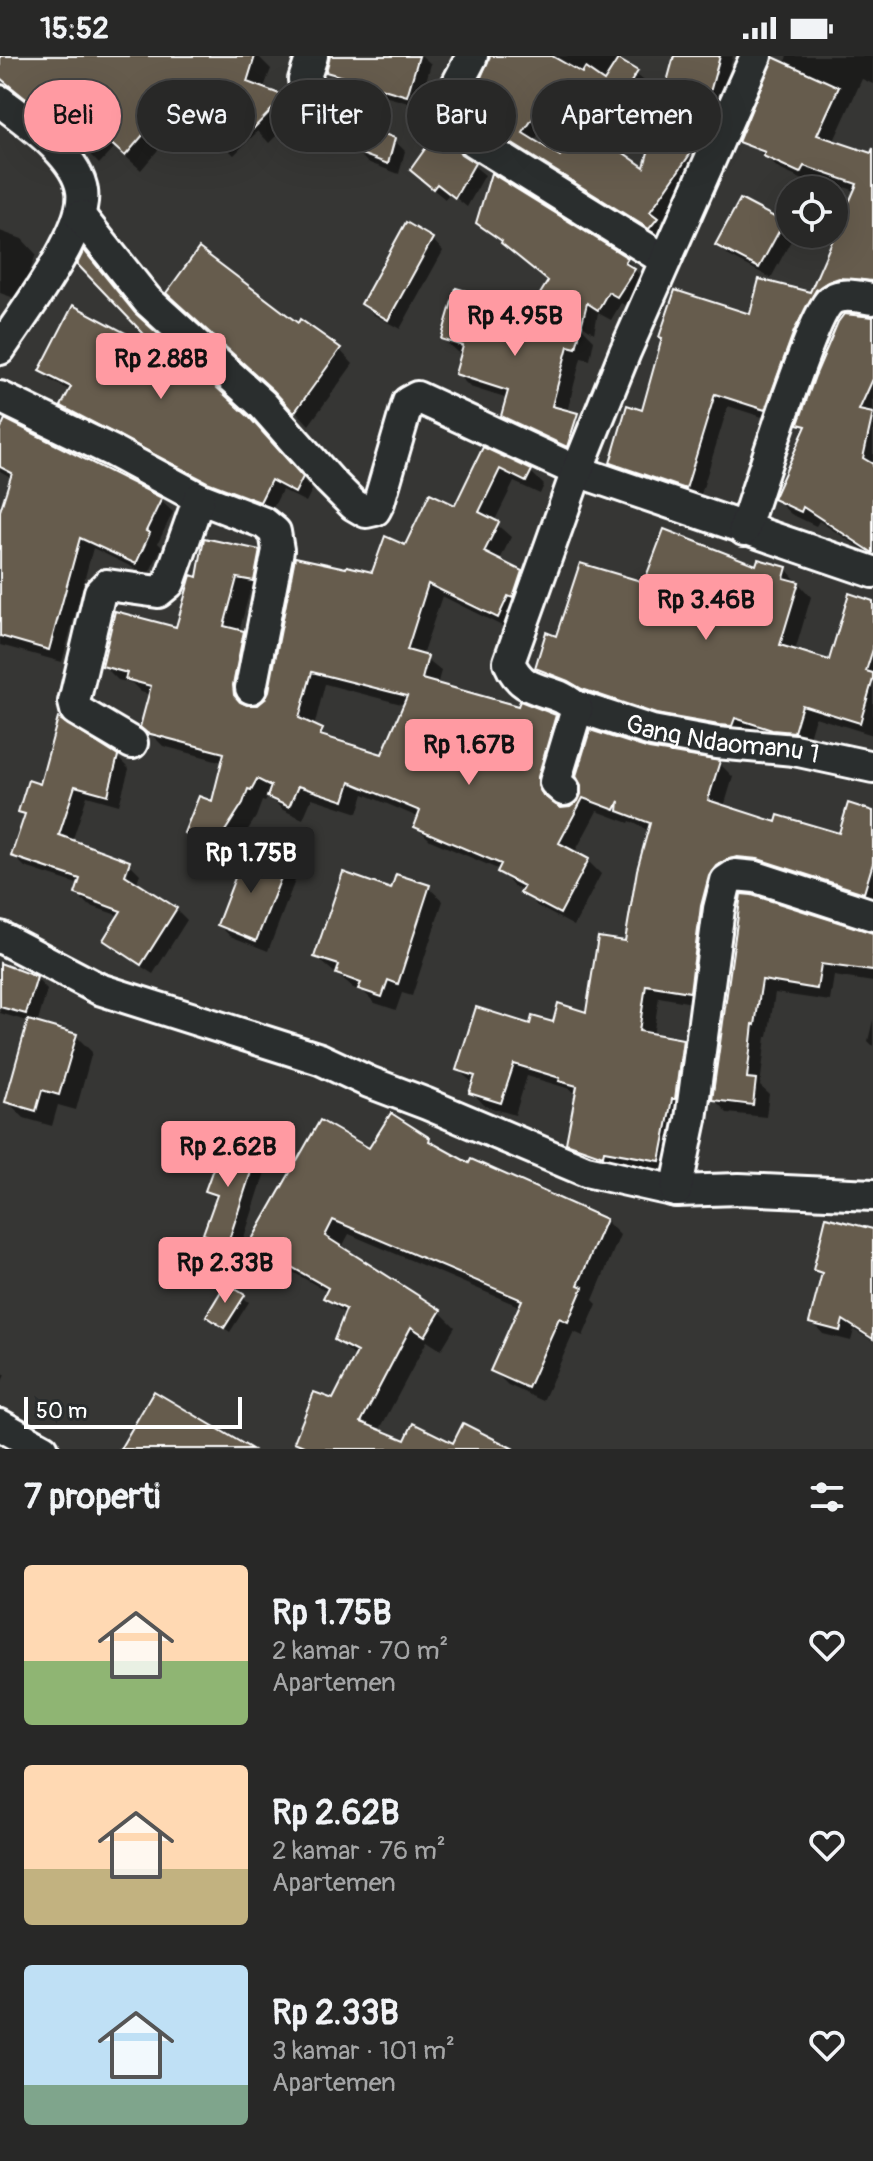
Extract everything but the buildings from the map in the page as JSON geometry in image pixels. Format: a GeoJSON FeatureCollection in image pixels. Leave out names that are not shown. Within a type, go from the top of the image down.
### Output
{"type":"FeatureCollection","features":[{"type":"Feature","properties":{"kind":"street"},"geometry":{"type":"LineString","coordinates":[[472,56],[453,93],[450,112],[457,127],[474,141],[665,260]]}},
{"type":"Feature","properties":{"kind":"street"},"geometry":{"type":"LineString","coordinates":[[577,471],[665,260],[756,56]]}},
{"type":"Feature","properties":{"kind":"street"},"geometry":{"type":"LineString","coordinates":[[0,101],[42,133],[74,169],[83,192],[80,216],[54,268],[0,349]]}},
{"type":"Feature","properties":{"kind":"street"},"geometry":{"type":"LineString","coordinates":[[80,216],[147,300],[262,404],[330,481],[354,505],[366,512],[375,510],[379,502],[408,402],[417,397],[577,471],[873,572]]}},
{"type":"Feature","properties":{"kind":"street"},"geometry":{"type":"LineString","coordinates":[[744,530],[810,339],[825,307],[837,297],[873,299]]}},
{"type":"Feature","properties":{"kind":"street"},"geometry":{"type":"LineString","coordinates":[[0,397],[112,451],[199,498],[264,523],[275,532],[278,550],[251,688]]}},
{"type":"Feature","properties":{"kind":"street","name":"Gang Ndaomanu 1"},"geometry":{"type":"LineString","coordinates":[[577,471],[509,662],[514,675],[524,685],[568,700],[575,706],[668,734],[717,743],[794,750],[873,767]]}},
{"type":"Feature","properties":{"kind":"street"},"geometry":{"type":"LineString","coordinates":[[132,743],[76,710],[74,702],[100,592],[107,585],[158,592],[169,583],[199,498]]}},
{"type":"Feature","properties":{"kind":"street"},"geometry":{"type":"LineString","coordinates":[[564,790],[555,782],[577,712],[575,706]]}},
{"type":"Feature","properties":{"kind":"street"},"geometry":{"type":"LineString","coordinates":[[676,1191],[691,1119],[719,909],[726,881],[735,875],[756,877],[873,915]]}},
{"type":"Feature","properties":{"kind":"street"},"geometry":{"type":"LineString","coordinates":[[0,937],[99,989],[320,1059],[586,1171],[676,1191],[739,1189],[873,1195]]}},
{"type":"Feature","properties":{"kind":"street"},"geometry":{"type":"LineString","coordinates":[[0,1425],[43,1449]]}}]}
